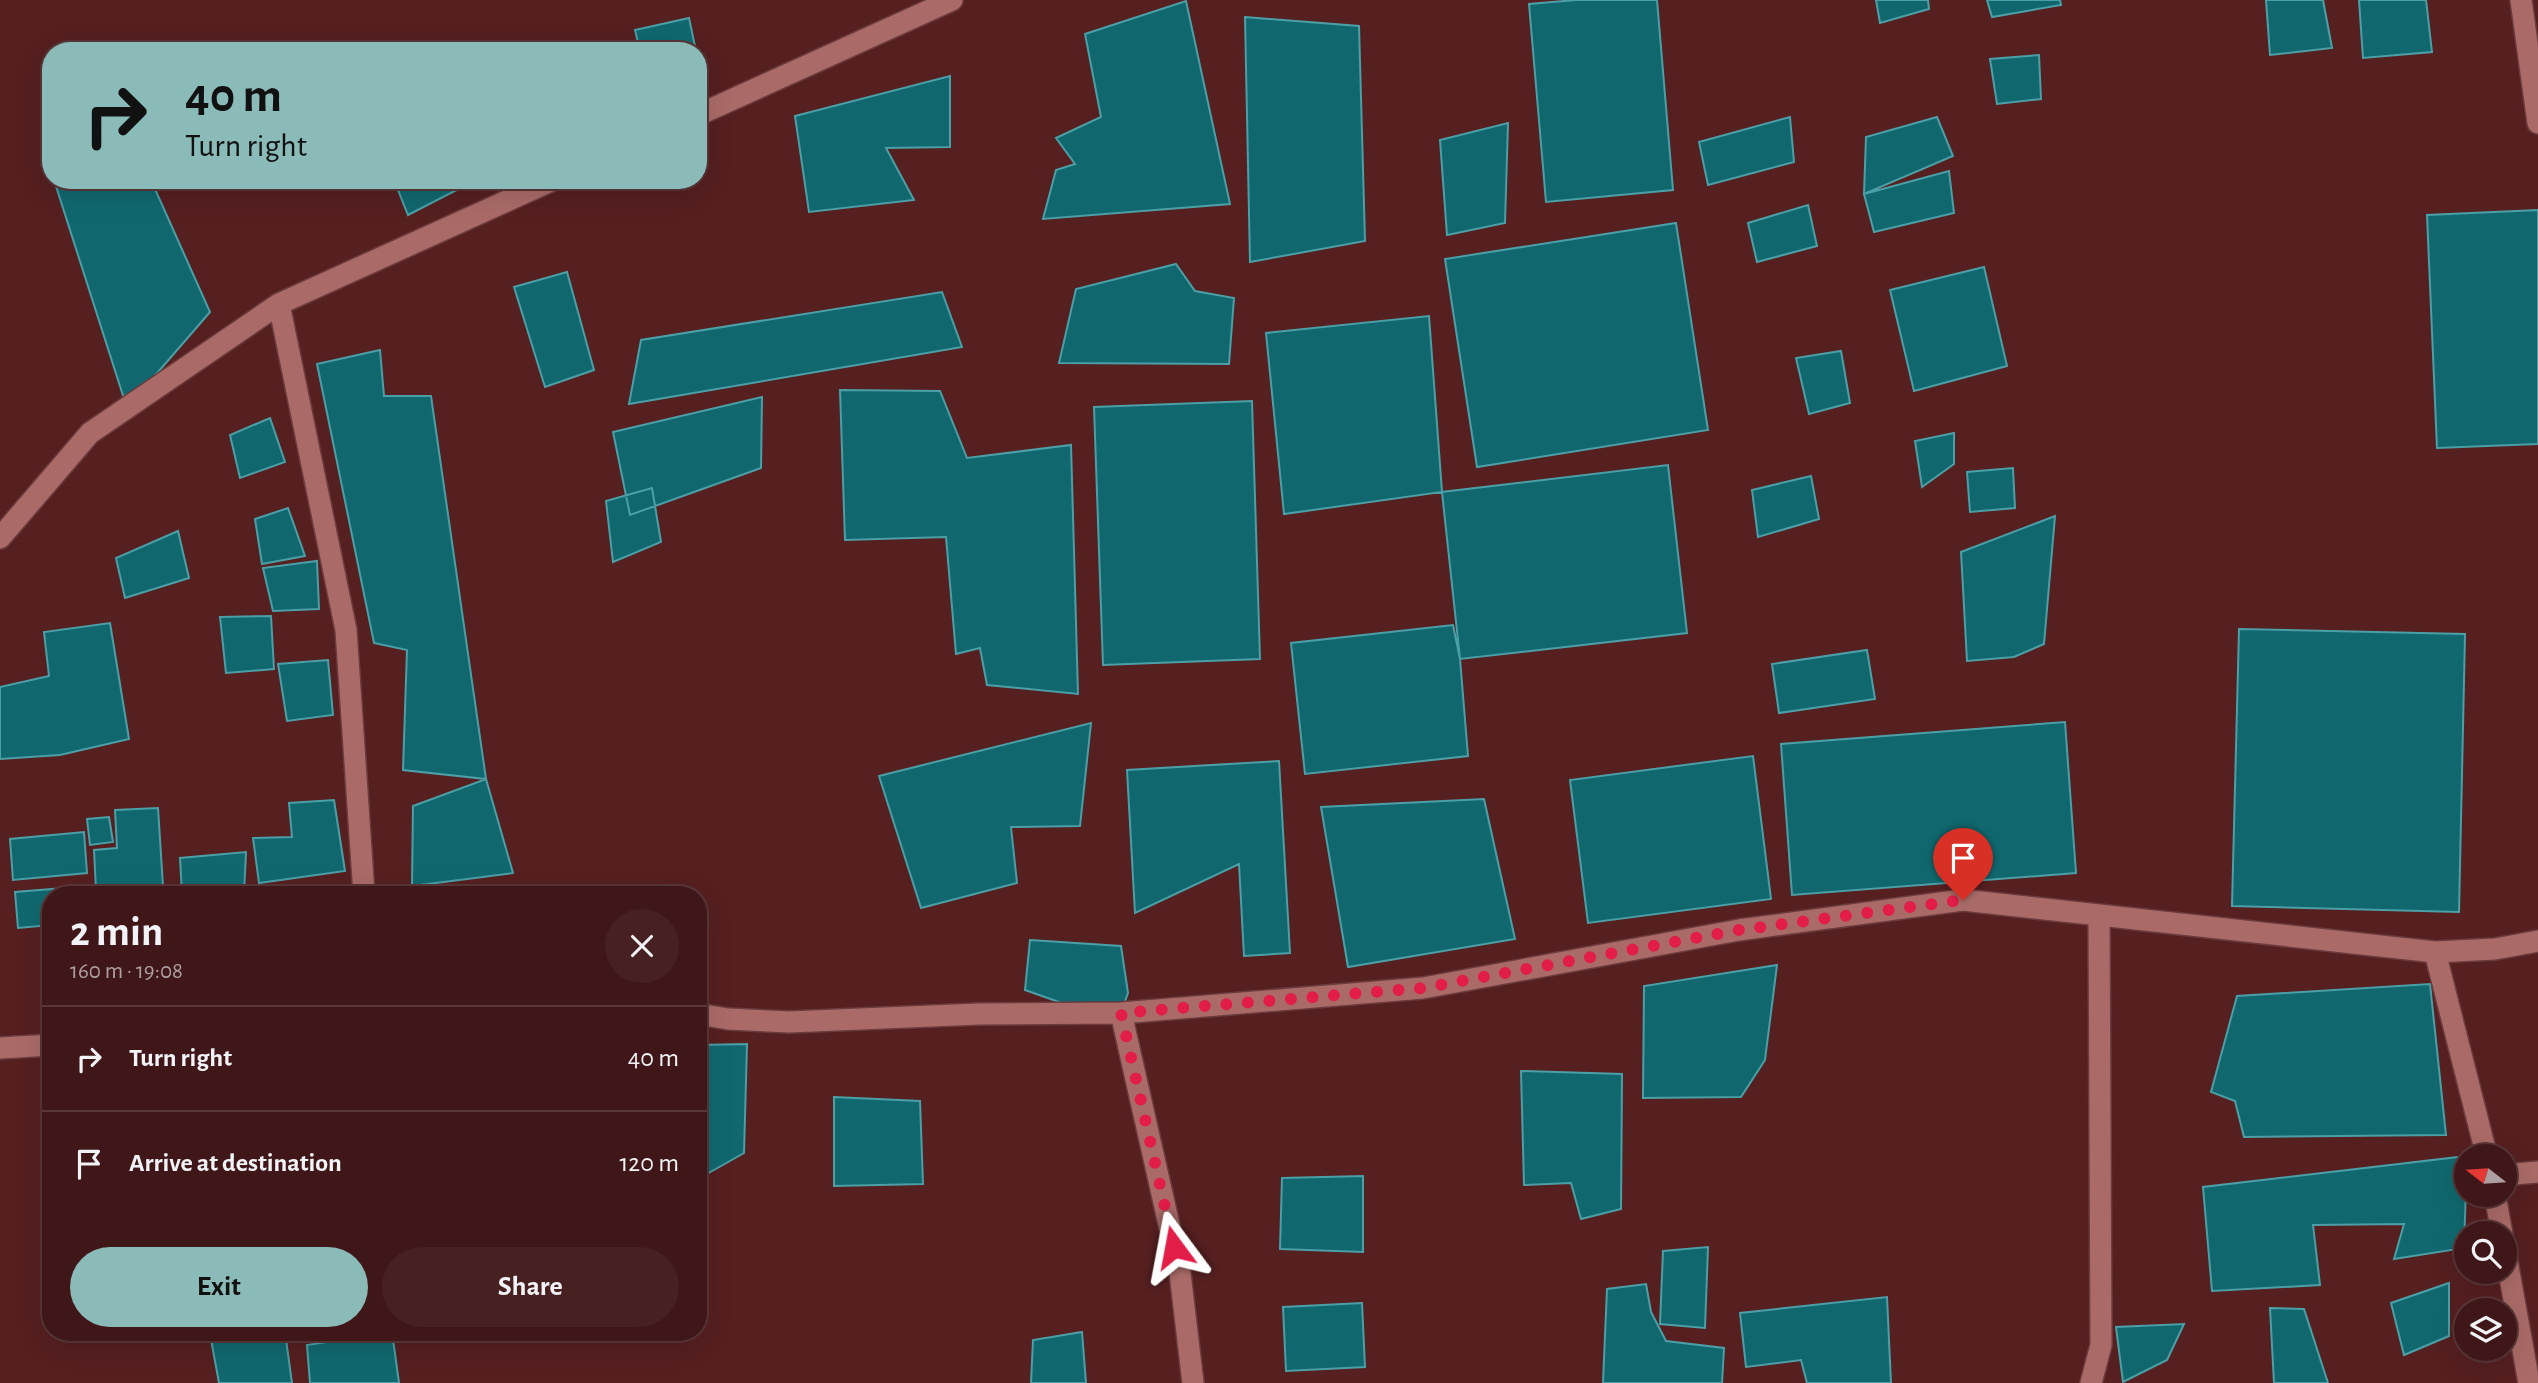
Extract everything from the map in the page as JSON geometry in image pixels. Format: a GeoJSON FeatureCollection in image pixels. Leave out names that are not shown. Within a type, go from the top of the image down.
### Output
{"type":"FeatureCollection","features":[{"type":"Feature","properties":{"kind":"street"},"geometry":{"type":"LineString","coordinates":[[707,111],[952,0]]}},
{"type":"Feature","properties":{"kind":"street"},"geometry":{"type":"LineString","coordinates":[[2521,0],[2538,123]]}},
{"type":"Feature","properties":{"kind":"street"},"geometry":{"type":"LineString","coordinates":[[0,538],[90,433],[279,304],[533,189]]}},
{"type":"Feature","properties":{"kind":"street"},"geometry":{"type":"LineString","coordinates":[[279,304],[345,630],[363,886]]}},
{"type":"Feature","properties":{"kind":"street"},"geometry":{"type":"LineString","coordinates":[[707,1016],[789,1022],[979,1014],[1121,1013],[1423,988],[1739,930],[1963,900],[2435,952],[2538,942]]}},
{"type":"Feature","properties":{"kind":"street"},"geometry":{"type":"LineString","coordinates":[[2091,1383],[2101,1345],[2099,915]]}},
{"type":"Feature","properties":{"kind":"street"},"geometry":{"type":"LineString","coordinates":[[2435,952],[2484,1144]]}},
{"type":"Feature","properties":{"kind":"street"},"geometry":{"type":"LineString","coordinates":[[1121,1013],[1181,1273],[1193,1383]]}},
{"type":"Feature","properties":{"kind":"street"},"geometry":{"type":"LineString","coordinates":[[0,1048],[42,1046]]}},
{"type":"Feature","properties":{"kind":"street"},"geometry":{"type":"LineString","coordinates":[[2517,1174],[2538,1172]]}},
{"type":"Feature","properties":{"kind":"street"},"geometry":{"type":"LineString","coordinates":[[2511,1284],[2529,1383]]}},
{"type":"Feature","properties":{"kind":"building"},"geometry":{"type":"Polygon","coordinates":[[[1576,0],[1657,0],[1673,190],[1546,202],[1529,4],[1576,0]]]}},
{"type":"Feature","properties":{"kind":"building"},"geometry":{"type":"Polygon","coordinates":[[[1876,0],[1928,0],[1929,9],[1880,23],[1876,0]]]}},
{"type":"Feature","properties":{"kind":"building"},"geometry":{"type":"Polygon","coordinates":[[[1987,0],[2060,0],[2061,5],[1992,17],[1987,0]]]}},
{"type":"Feature","properties":{"kind":"building"},"geometry":{"type":"Polygon","coordinates":[[[2266,0],[2323,0],[2332,48],[2270,55],[2266,0]]]}},
{"type":"Feature","properties":{"kind":"building"},"geometry":{"type":"Polygon","coordinates":[[[2359,0],[2426,0],[2432,52],[2363,58],[2359,0]]]}},
{"type":"Feature","properties":{"kind":"building"},"geometry":{"type":"Polygon","coordinates":[[[1186,1],[1230,204],[1043,219],[1056,170],[1075,164],[1056,138],[1101,117],[1085,34],[1186,1]]]}},
{"type":"Feature","properties":{"kind":"building"},"geometry":{"type":"Polygon","coordinates":[[[1245,17],[1359,26],[1365,241],[1250,262],[1245,17]]]}},
{"type":"Feature","properties":{"kind":"building"},"geometry":{"type":"Polygon","coordinates":[[[689,18],[694,42],[638,42],[635,30],[689,18]]]}},
{"type":"Feature","properties":{"kind":"building"},"geometry":{"type":"Polygon","coordinates":[[[2039,55],[2041,99],[1997,104],[1990,59],[2039,55]]]}},
{"type":"Feature","properties":{"kind":"building"},"geometry":{"type":"Polygon","coordinates":[[[950,76],[950,147],[886,148],[914,200],[809,212],[795,116],[950,76]]]}},
{"type":"Feature","properties":{"kind":"building"},"geometry":{"type":"Polygon","coordinates":[[[1790,117],[1794,162],[1708,185],[1699,142],[1790,117]]]}},
{"type":"Feature","properties":{"kind":"building"},"geometry":{"type":"Polygon","coordinates":[[[1937,117],[1953,156],[1864,194],[1866,137],[1937,117]]]}},
{"type":"Feature","properties":{"kind":"building"},"geometry":{"type":"Polygon","coordinates":[[[1508,123],[1505,223],[1447,235],[1440,140],[1508,123]]]}},
{"type":"Feature","properties":{"kind":"building"},"geometry":{"type":"Polygon","coordinates":[[[1949,171],[1954,213],[1874,232],[1864,194],[1949,171]]]}},
{"type":"Feature","properties":{"kind":"building"},"geometry":{"type":"Polygon","coordinates":[[[57,189],[155,189],[210,312],[127,408],[57,189]]]}},
{"type":"Feature","properties":{"kind":"building"},"geometry":{"type":"Polygon","coordinates":[[[398,189],[459,189],[408,215],[398,189]]]}},
{"type":"Feature","properties":{"kind":"building"},"geometry":{"type":"Polygon","coordinates":[[[1808,205],[1817,246],[1757,262],[1748,223],[1808,205]]]}},
{"type":"Feature","properties":{"kind":"building"},"geometry":{"type":"Polygon","coordinates":[[[2538,210],[2538,444],[2437,448],[2427,215],[2538,210]]]}},
{"type":"Feature","properties":{"kind":"building"},"geometry":{"type":"Polygon","coordinates":[[[1676,223],[1708,430],[1477,467],[1445,259],[1676,223]]]}},
{"type":"Feature","properties":{"kind":"building"},"geometry":{"type":"Polygon","coordinates":[[[1176,264],[1195,291],[1234,298],[1229,364],[1059,363],[1076,289],[1176,264]]]}},
{"type":"Feature","properties":{"kind":"building"},"geometry":{"type":"Polygon","coordinates":[[[1984,267],[2007,366],[1914,391],[1890,290],[1984,267]]]}},
{"type":"Feature","properties":{"kind":"building"},"geometry":{"type":"Polygon","coordinates":[[[567,272],[594,370],[545,387],[514,287],[567,272]]]}},
{"type":"Feature","properties":{"kind":"building"},"geometry":{"type":"Polygon","coordinates":[[[942,292],[962,347],[629,404],[641,340],[942,292]]]}},
{"type":"Feature","properties":{"kind":"building"},"geometry":{"type":"Polygon","coordinates":[[[1429,316],[1442,492],[1284,514],[1266,333],[1429,316]]]}},
{"type":"Feature","properties":{"kind":"building"},"geometry":{"type":"Polygon","coordinates":[[[380,350],[384,396],[431,396],[486,779],[403,770],[407,650],[374,643],[317,364],[380,350]]]}},
{"type":"Feature","properties":{"kind":"building"},"geometry":{"type":"Polygon","coordinates":[[[1841,351],[1850,403],[1809,414],[1796,358],[1841,351]]]}},
{"type":"Feature","properties":{"kind":"building"},"geometry":{"type":"Polygon","coordinates":[[[840,390],[940,391],[967,458],[1071,445],[1078,694],[987,685],[980,648],[956,654],[946,537],[845,540],[840,390]]]}},
{"type":"Feature","properties":{"kind":"building"},"geometry":{"type":"Polygon","coordinates":[[[762,397],[761,468],[630,515],[613,432],[762,397]]]}},
{"type":"Feature","properties":{"kind":"building"},"geometry":{"type":"Polygon","coordinates":[[[1252,401],[1260,659],[1103,665],[1094,407],[1252,401]]]}},
{"type":"Feature","properties":{"kind":"building"},"geometry":{"type":"Polygon","coordinates":[[[270,418],[285,462],[240,478],[230,435],[270,418]]]}},
{"type":"Feature","properties":{"kind":"building"},"geometry":{"type":"Polygon","coordinates":[[[1954,433],[1954,464],[1922,487],[1915,441],[1954,433]]]}},
{"type":"Feature","properties":{"kind":"building"},"geometry":{"type":"Polygon","coordinates":[[[1668,465],[1687,633],[1460,659],[1442,492],[1668,465]]]}},
{"type":"Feature","properties":{"kind":"building"},"geometry":{"type":"Polygon","coordinates":[[[2013,468],[2015,508],[1970,512],[1967,472],[2013,468]]]}},
{"type":"Feature","properties":{"kind":"building"},"geometry":{"type":"Polygon","coordinates":[[[1811,476],[1819,519],[1758,537],[1752,490],[1811,476]]]}},
{"type":"Feature","properties":{"kind":"building"},"geometry":{"type":"Polygon","coordinates":[[[652,488],[661,542],[613,562],[606,501],[652,488]]]}},
{"type":"Feature","properties":{"kind":"building"},"geometry":{"type":"Polygon","coordinates":[[[288,508],[305,556],[262,564],[255,519],[288,508]]]}},
{"type":"Feature","properties":{"kind":"building"},"geometry":{"type":"Polygon","coordinates":[[[2055,516],[2044,644],[2014,657],[1967,661],[1961,552],[2055,516]]]}},
{"type":"Feature","properties":{"kind":"building"},"geometry":{"type":"Polygon","coordinates":[[[178,531],[189,578],[125,598],[116,558],[178,531]]]}},
{"type":"Feature","properties":{"kind":"building"},"geometry":{"type":"Polygon","coordinates":[[[317,561],[319,609],[273,611],[263,568],[317,561]]]}},
{"type":"Feature","properties":{"kind":"building"},"geometry":{"type":"Polygon","coordinates":[[[271,616],[274,669],[226,673],[220,617],[271,616]]]}},
{"type":"Feature","properties":{"kind":"building"},"geometry":{"type":"Polygon","coordinates":[[[110,623],[129,739],[60,755],[0,759],[0,687],[49,676],[44,632],[110,623]]]}},
{"type":"Feature","properties":{"kind":"building"},"geometry":{"type":"Polygon","coordinates":[[[1453,625],[1460,659],[1468,756],[1305,774],[1291,643],[1453,625]]]}},
{"type":"Feature","properties":{"kind":"building"},"geometry":{"type":"Polygon","coordinates":[[[2239,629],[2465,634],[2459,912],[2232,906],[2239,629]]]}},
{"type":"Feature","properties":{"kind":"building"},"geometry":{"type":"Polygon","coordinates":[[[1867,650],[1875,699],[1779,713],[1772,664],[1867,650]]]}},
{"type":"Feature","properties":{"kind":"building"},"geometry":{"type":"Polygon","coordinates":[[[328,660],[333,715],[287,721],[278,664],[328,660]]]}},
{"type":"Feature","properties":{"kind":"building"},"geometry":{"type":"Polygon","coordinates":[[[2065,722],[2076,873],[1792,895],[1781,744],[2065,722]]]}},
{"type":"Feature","properties":{"kind":"building"},"geometry":{"type":"Polygon","coordinates":[[[1091,723],[1080,826],[1011,827],[1017,883],[921,908],[879,776],[1091,723]]]}},
{"type":"Feature","properties":{"kind":"building"},"geometry":{"type":"Polygon","coordinates":[[[1753,756],[1771,899],[1588,923],[1570,780],[1753,756]]]}},
{"type":"Feature","properties":{"kind":"building"},"geometry":{"type":"Polygon","coordinates":[[[1279,761],[1290,953],[1244,956],[1239,864],[1135,913],[1127,770],[1279,761]]]}},
{"type":"Feature","properties":{"kind":"building"},"geometry":{"type":"Polygon","coordinates":[[[486,779],[513,873],[412,886],[413,806],[486,779]]]}},
{"type":"Feature","properties":{"kind":"building"},"geometry":{"type":"Polygon","coordinates":[[[1484,799],[1515,939],[1348,967],[1321,807],[1484,799]]]}},
{"type":"Feature","properties":{"kind":"building"},"geometry":{"type":"Polygon","coordinates":[[[334,800],[345,871],[259,883],[253,838],[292,837],[289,803],[334,800]]]}},
{"type":"Feature","properties":{"kind":"building"},"geometry":{"type":"Polygon","coordinates":[[[158,808],[163,886],[96,886],[94,850],[117,848],[115,810],[158,808]]]}},
{"type":"Feature","properties":{"kind":"building"},"geometry":{"type":"Polygon","coordinates":[[[109,817],[113,842],[90,845],[87,819],[109,817]]]}},
{"type":"Feature","properties":{"kind":"building"},"geometry":{"type":"Polygon","coordinates":[[[84,832],[87,873],[13,880],[10,839],[84,832]]]}},
{"type":"Feature","properties":{"kind":"building"},"geometry":{"type":"Polygon","coordinates":[[[246,852],[244,886],[182,886],[180,858],[246,852]]]}},
{"type":"Feature","properties":{"kind":"building"},"geometry":{"type":"Polygon","coordinates":[[[42,890],[42,926],[18,928],[15,892],[42,890]]]}},
{"type":"Feature","properties":{"kind":"building"},"geometry":{"type":"Polygon","coordinates":[[[1030,940],[1121,946],[1128,993],[1121,1013],[1090,1013],[1025,990],[1030,940]]]}},
{"type":"Feature","properties":{"kind":"building"},"geometry":{"type":"Polygon","coordinates":[[[1777,965],[1765,1060],[1741,1097],[1643,1098],[1644,986],[1777,965]]]}},
{"type":"Feature","properties":{"kind":"building"},"geometry":{"type":"Polygon","coordinates":[[[2430,984],[2446,1135],[2244,1137],[2235,1101],[2211,1092],[2237,996],[2430,984]]]}},
{"type":"Feature","properties":{"kind":"building"},"geometry":{"type":"Polygon","coordinates":[[[747,1044],[744,1153],[707,1174],[707,1045],[747,1044]]]}},
{"type":"Feature","properties":{"kind":"building"},"geometry":{"type":"Polygon","coordinates":[[[1521,1071],[1622,1074],[1621,1209],[1581,1219],[1571,1183],[1524,1185],[1521,1071]]]}},
{"type":"Feature","properties":{"kind":"building"},"geometry":{"type":"Polygon","coordinates":[[[834,1097],[920,1101],[923,1184],[834,1186],[834,1097]]]}},
{"type":"Feature","properties":{"kind":"building"},"geometry":{"type":"Polygon","coordinates":[[[2454,1158],[2454,1208],[2465,1208],[2465,1221],[2454,1221],[2454,1250],[2394,1259],[2404,1224],[2313,1225],[2320,1285],[2212,1291],[2203,1187],[2454,1158]]]}},
{"type":"Feature","properties":{"kind":"building"},"geometry":{"type":"Polygon","coordinates":[[[1363,1176],[1363,1252],[1280,1249],[1282,1178],[1363,1176]]]}},
{"type":"Feature","properties":{"kind":"building"},"geometry":{"type":"Polygon","coordinates":[[[1708,1247],[1705,1328],[1660,1324],[1663,1251],[1708,1247]]]}},
{"type":"Feature","properties":{"kind":"building"},"geometry":{"type":"Polygon","coordinates":[[[2449,1283],[2449,1336],[2404,1355],[2391,1303],[2449,1283]]]}},
{"type":"Feature","properties":{"kind":"building"},"geometry":{"type":"Polygon","coordinates":[[[1646,1284],[1651,1312],[1666,1341],[1724,1348],[1722,1383],[1603,1383],[1607,1289],[1646,1284]]]}},
{"type":"Feature","properties":{"kind":"building"},"geometry":{"type":"Polygon","coordinates":[[[1887,1297],[1891,1383],[1807,1383],[1801,1360],[1746,1367],[1740,1313],[1887,1297]]]}},
{"type":"Feature","properties":{"kind":"building"},"geometry":{"type":"Polygon","coordinates":[[[1362,1303],[1365,1367],[1286,1371],[1283,1307],[1362,1303]]]}},
{"type":"Feature","properties":{"kind":"building"},"geometry":{"type":"Polygon","coordinates":[[[2270,1308],[2304,1309],[2328,1383],[2274,1383],[2270,1308]]]}},
{"type":"Feature","properties":{"kind":"building"},"geometry":{"type":"Polygon","coordinates":[[[2184,1324],[2167,1360],[2123,1382],[2116,1327],[2184,1324]]]}},
{"type":"Feature","properties":{"kind":"building"},"geometry":{"type":"Polygon","coordinates":[[[1082,1332],[1086,1383],[1031,1383],[1033,1340],[1082,1332]]]}},
{"type":"Feature","properties":{"kind":"building"},"geometry":{"type":"Polygon","coordinates":[[[211,1341],[286,1341],[292,1383],[219,1383],[211,1341]]]}},
{"type":"Feature","properties":{"kind":"building"},"geometry":{"type":"Polygon","coordinates":[[[333,1341],[393,1341],[399,1383],[310,1383],[307,1345],[333,1341]]]}},
{"type":"Feature","properties":{"kind":"route"},"geometry":{"type":"LineString","coordinates":[[1174,1247],[1121,1013],[1423,988],[1739,930],[1963,900]]}}]}
